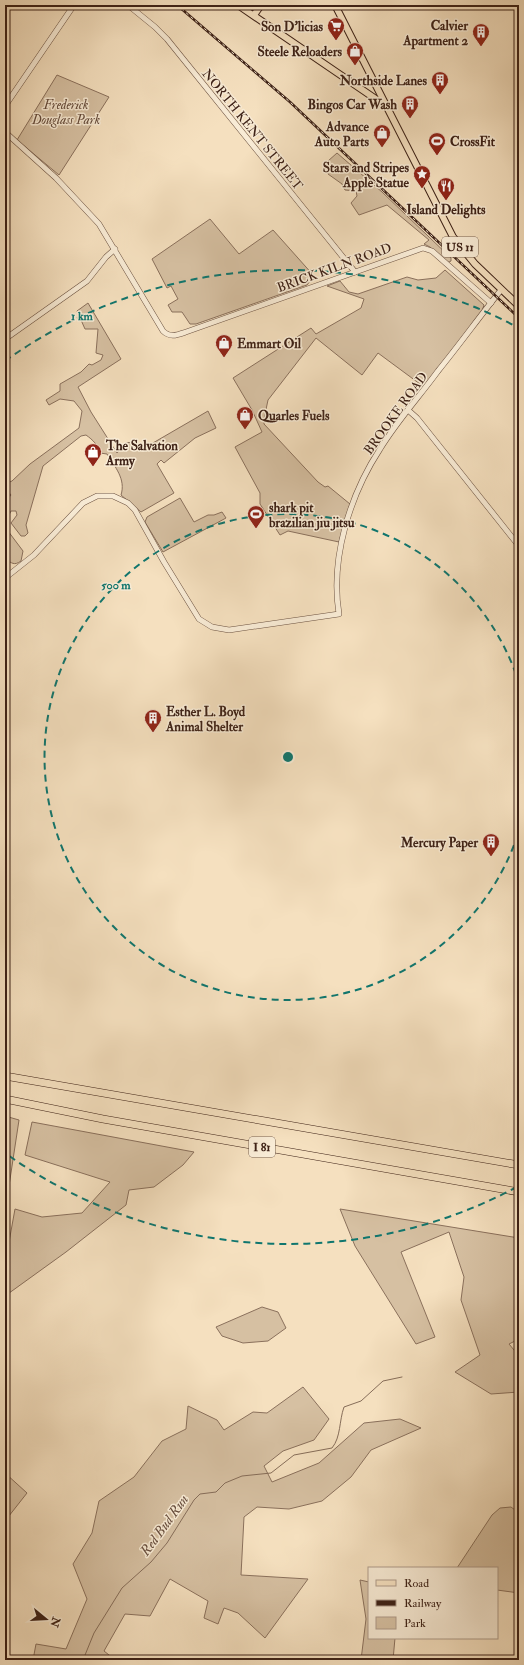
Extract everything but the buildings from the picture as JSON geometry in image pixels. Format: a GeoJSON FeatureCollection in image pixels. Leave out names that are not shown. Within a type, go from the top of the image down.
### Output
{"type":"FeatureCollection","features":[{"type":"Feature","properties":{"kind":"highway","name":"I 81"},"geometry":{"type":"LineString","coordinates":[[5,1076],[519,1165]]}},
{"type":"Feature","properties":{"kind":"highway","name":"I 81"},"geometry":{"type":"LineString","coordinates":[[5,1099],[96,1118],[519,1192]]}},
{"type":"Feature","properties":{"kind":"main road","name":"US 11"},"geometry":{"type":"LineString","coordinates":[[238,5],[381,100],[387,106],[453,238],[466,255],[519,306]]}},
{"type":"Feature","properties":{"kind":"main road"},"geometry":{"type":"LineString","coordinates":[[254,15],[261,5]]}},
{"type":"Feature","properties":{"kind":"main road","name":"US 11"},"geometry":{"type":"LineString","coordinates":[[335,5],[381,100]]}},
{"type":"Feature","properties":{"kind":"street"},"geometry":{"type":"LineString","coordinates":[[5,106],[74,5]]}},
{"type":"Feature","properties":{"kind":"street","name":"NORTH KENT STREET"},"geometry":{"type":"LineString","coordinates":[[128,5],[167,39],[355,272]]}},
{"type":"Feature","properties":{"kind":"street"},"geometry":{"type":"LineString","coordinates":[[5,132],[56,178],[89,212],[115,249],[106,257],[87,280],[5,339]]}},
{"type":"Feature","properties":{"kind":"street","name":"BRICK KILN ROAD"},"geometry":{"type":"LineString","coordinates":[[115,249],[163,331],[168,335],[174,336],[355,272],[418,248],[426,247],[491,303]]}},
{"type":"Feature","properties":{"kind":"street","name":"BROOKE ROAD"},"geometry":{"type":"LineString","coordinates":[[5,578],[34,554],[83,503],[92,498],[108,496],[118,498],[133,506],[199,619],[207,625],[217,629],[229,630],[339,614],[337,584],[342,540],[350,511],[374,458],[408,410],[501,290]]}},
{"type":"Feature","properties":{"kind":"street"},"geometry":{"type":"LineString","coordinates":[[408,410],[519,546]]}},
{"type":"Feature","properties":{"kind":"green space","name":"Frederick Douglass Park"},"geometry":{"type":"Polygon","coordinates":[[[57,75],[109,97],[59,175],[17,140],[57,75]]]}},
{"type":"Feature","properties":{"kind":"green space"},"geometry":{"type":"Polygon","coordinates":[[[337,153],[382,192],[451,258],[451,261],[447,263],[430,247],[424,244],[429,240],[387,205],[359,215],[351,203],[357,196],[356,191],[345,190],[342,184],[328,174],[328,161],[337,153]]]}},
{"type":"Feature","properties":{"kind":"green space"},"geometry":{"type":"Polygon","coordinates":[[[210,219],[239,254],[273,230],[314,276],[307,285],[196,324],[190,324],[182,312],[172,312],[168,305],[178,299],[171,286],[167,288],[152,259],[210,219]]]}},
{"type":"Feature","properties":{"kind":"green space"},"geometry":{"type":"Polygon","coordinates":[[[445,270],[484,305],[482,311],[424,387],[378,353],[362,375],[316,338],[268,400],[264,424],[318,482],[325,487],[328,486],[350,504],[339,542],[288,531],[280,535],[260,504],[260,493],[235,447],[262,432],[252,410],[233,378],[311,328],[316,334],[361,308],[364,299],[327,286],[340,281],[349,292],[358,294],[407,277],[418,280],[436,278],[445,270]]]}},
{"type":"Feature","properties":{"kind":"green space"},"geometry":{"type":"Polygon","coordinates":[[[88,303],[121,359],[78,387],[91,412],[117,453],[125,443],[138,443],[146,447],[208,411],[216,428],[195,438],[164,463],[161,460],[157,464],[174,493],[141,512],[121,495],[121,478],[107,454],[100,453],[95,443],[86,435],[81,436],[43,466],[26,525],[28,533],[25,536],[21,536],[11,523],[17,515],[16,511],[11,511],[8,517],[5,514],[5,502],[11,495],[5,488],[5,484],[12,481],[30,464],[79,428],[82,411],[74,401],[60,399],[49,405],[46,400],[60,391],[60,384],[81,372],[89,364],[92,365],[101,360],[103,355],[96,353],[98,329],[85,329],[77,311],[88,303]]]}},
{"type":"Feature","properties":{"kind":"green space"},"geometry":{"type":"Polygon","coordinates":[[[180,498],[194,522],[208,515],[214,515],[222,512],[226,518],[163,552],[145,522],[147,517],[180,498]]]}},
{"type":"Feature","properties":{"kind":"green space"},"geometry":{"type":"Polygon","coordinates":[[[5,527],[23,551],[21,561],[17,563],[13,563],[5,559],[5,527]]]}},
{"type":"Feature","properties":{"kind":"green space"},"geometry":{"type":"Polygon","coordinates":[[[5,1116],[19,1120],[7,1199],[5,1199],[5,1116]]]}},
{"type":"Feature","properties":{"kind":"green space"},"geometry":{"type":"Polygon","coordinates":[[[32,1122],[194,1152],[183,1165],[154,1187],[129,1190],[126,1205],[66,1252],[5,1296],[5,1264],[15,1209],[42,1217],[82,1213],[110,1182],[25,1155],[32,1122]]]}},
{"type":"Feature","properties":{"kind":"green space"},"geometry":{"type":"Polygon","coordinates":[[[340,1209],[519,1238],[519,1339],[509,1344],[519,1356],[519,1392],[491,1394],[455,1372],[480,1355],[461,1300],[464,1277],[449,1232],[401,1252],[435,1337],[416,1344],[355,1246],[340,1209]]]}},
{"type":"Feature","properties":{"kind":"green space"},"geometry":{"type":"Polygon","coordinates":[[[262,1307],[278,1312],[286,1328],[268,1341],[243,1343],[222,1336],[216,1327],[262,1307]]]}},
{"type":"Feature","properties":{"kind":"green space"},"geometry":{"type":"Polygon","coordinates":[[[303,1387],[329,1419],[314,1440],[283,1451],[264,1466],[272,1482],[319,1463],[364,1423],[400,1419],[421,1428],[371,1450],[351,1477],[322,1501],[289,1509],[257,1507],[244,1517],[241,1575],[308,1579],[265,1638],[238,1613],[224,1608],[218,1624],[204,1618],[208,1601],[170,1579],[150,1616],[125,1614],[104,1651],[114,1659],[144,1660],[33,1660],[36,1644],[66,1649],[87,1599],[73,1564],[92,1533],[99,1501],[134,1477],[162,1441],[186,1429],[188,1406],[217,1420],[224,1430],[253,1412],[267,1413],[303,1387]]]}},
{"type":"Feature","properties":{"kind":"green space"},"geometry":{"type":"Polygon","coordinates":[[[5,1473],[27,1493],[5,1521],[5,1473]]]}},
{"type":"Feature","properties":{"kind":"green space"},"geometry":{"type":"Polygon","coordinates":[[[511,1507],[519,1513],[519,1593],[498,1590],[498,1567],[458,1567],[492,1515],[500,1508],[511,1507]]]}},
{"type":"Feature","properties":{"kind":"green space"},"geometry":{"type":"Polygon","coordinates":[[[360,1580],[368,1582],[368,1639],[395,1639],[393,1660],[361,1660],[366,1619],[360,1580]]]}},
{"type":"Feature","properties":{"kind":"waterway","name":"Red Bud Run"},"geometry":{"type":"LineString","coordinates":[[83,1660],[94,1633],[122,1588],[151,1562],[167,1543],[194,1500],[200,1494],[216,1492],[225,1483],[242,1476],[271,1473],[294,1455],[332,1448],[337,1439],[344,1407],[361,1401],[383,1381],[402,1377]]}},
{"type":"Feature","properties":{"kind":"railway"},"geometry":{"type":"LineString","coordinates":[[177,5],[290,102],[519,318]]}},
{"type":"Feature","properties":{"kind":"place","name":"Son D'licias"},"geometry":{"type":"Point","coordinates":[336,41]}},
{"type":"Feature","properties":{"kind":"place","name":"Calvier Apartment 2"},"geometry":{"type":"Point","coordinates":[481,47]}},
{"type":"Feature","properties":{"kind":"place","name":"Steele Reloaders"},"geometry":{"type":"Point","coordinates":[355,66]}},
{"type":"Feature","properties":{"kind":"place","name":"Northside Lanes"},"geometry":{"type":"Point","coordinates":[440,95]}},
{"type":"Feature","properties":{"kind":"place","name":"Bingos Car Wash"},"geometry":{"type":"Point","coordinates":[410,119]}},
{"type":"Feature","properties":{"kind":"place","name":"Advance Auto Parts"},"geometry":{"type":"Point","coordinates":[382,148]}},
{"type":"Feature","properties":{"kind":"place","name":"CrossFit"},"geometry":{"type":"Point","coordinates":[437,156]}},
{"type":"Feature","properties":{"kind":"place","name":"Stars and Stripes Apple Statue"},"geometry":{"type":"Point","coordinates":[422,189]}},
{"type":"Feature","properties":{"kind":"place","name":"Island Delights"},"geometry":{"type":"Point","coordinates":[446,201]}},
{"type":"Feature","properties":{"kind":"place","name":"Emmart Oil"},"geometry":{"type":"Point","coordinates":[224,358]}},
{"type":"Feature","properties":{"kind":"place","name":"Quarles Fuels"},"geometry":{"type":"Point","coordinates":[245,430]}},
{"type":"Feature","properties":{"kind":"place","name":"The Salvation Army"},"geometry":{"type":"Point","coordinates":[93,467]}},
{"type":"Feature","properties":{"kind":"place","name":"shark pit brazilian jiu jitsu"},"geometry":{"type":"Point","coordinates":[256,529]}},
{"type":"Feature","properties":{"kind":"place","name":"Esther L. Boyd Animal Shelter"},"geometry":{"type":"Point","coordinates":[153,733]}},
{"type":"Feature","properties":{"kind":"place","name":"Mercury Paper"},"geometry":{"type":"Point","coordinates":[491,857]}}]}
